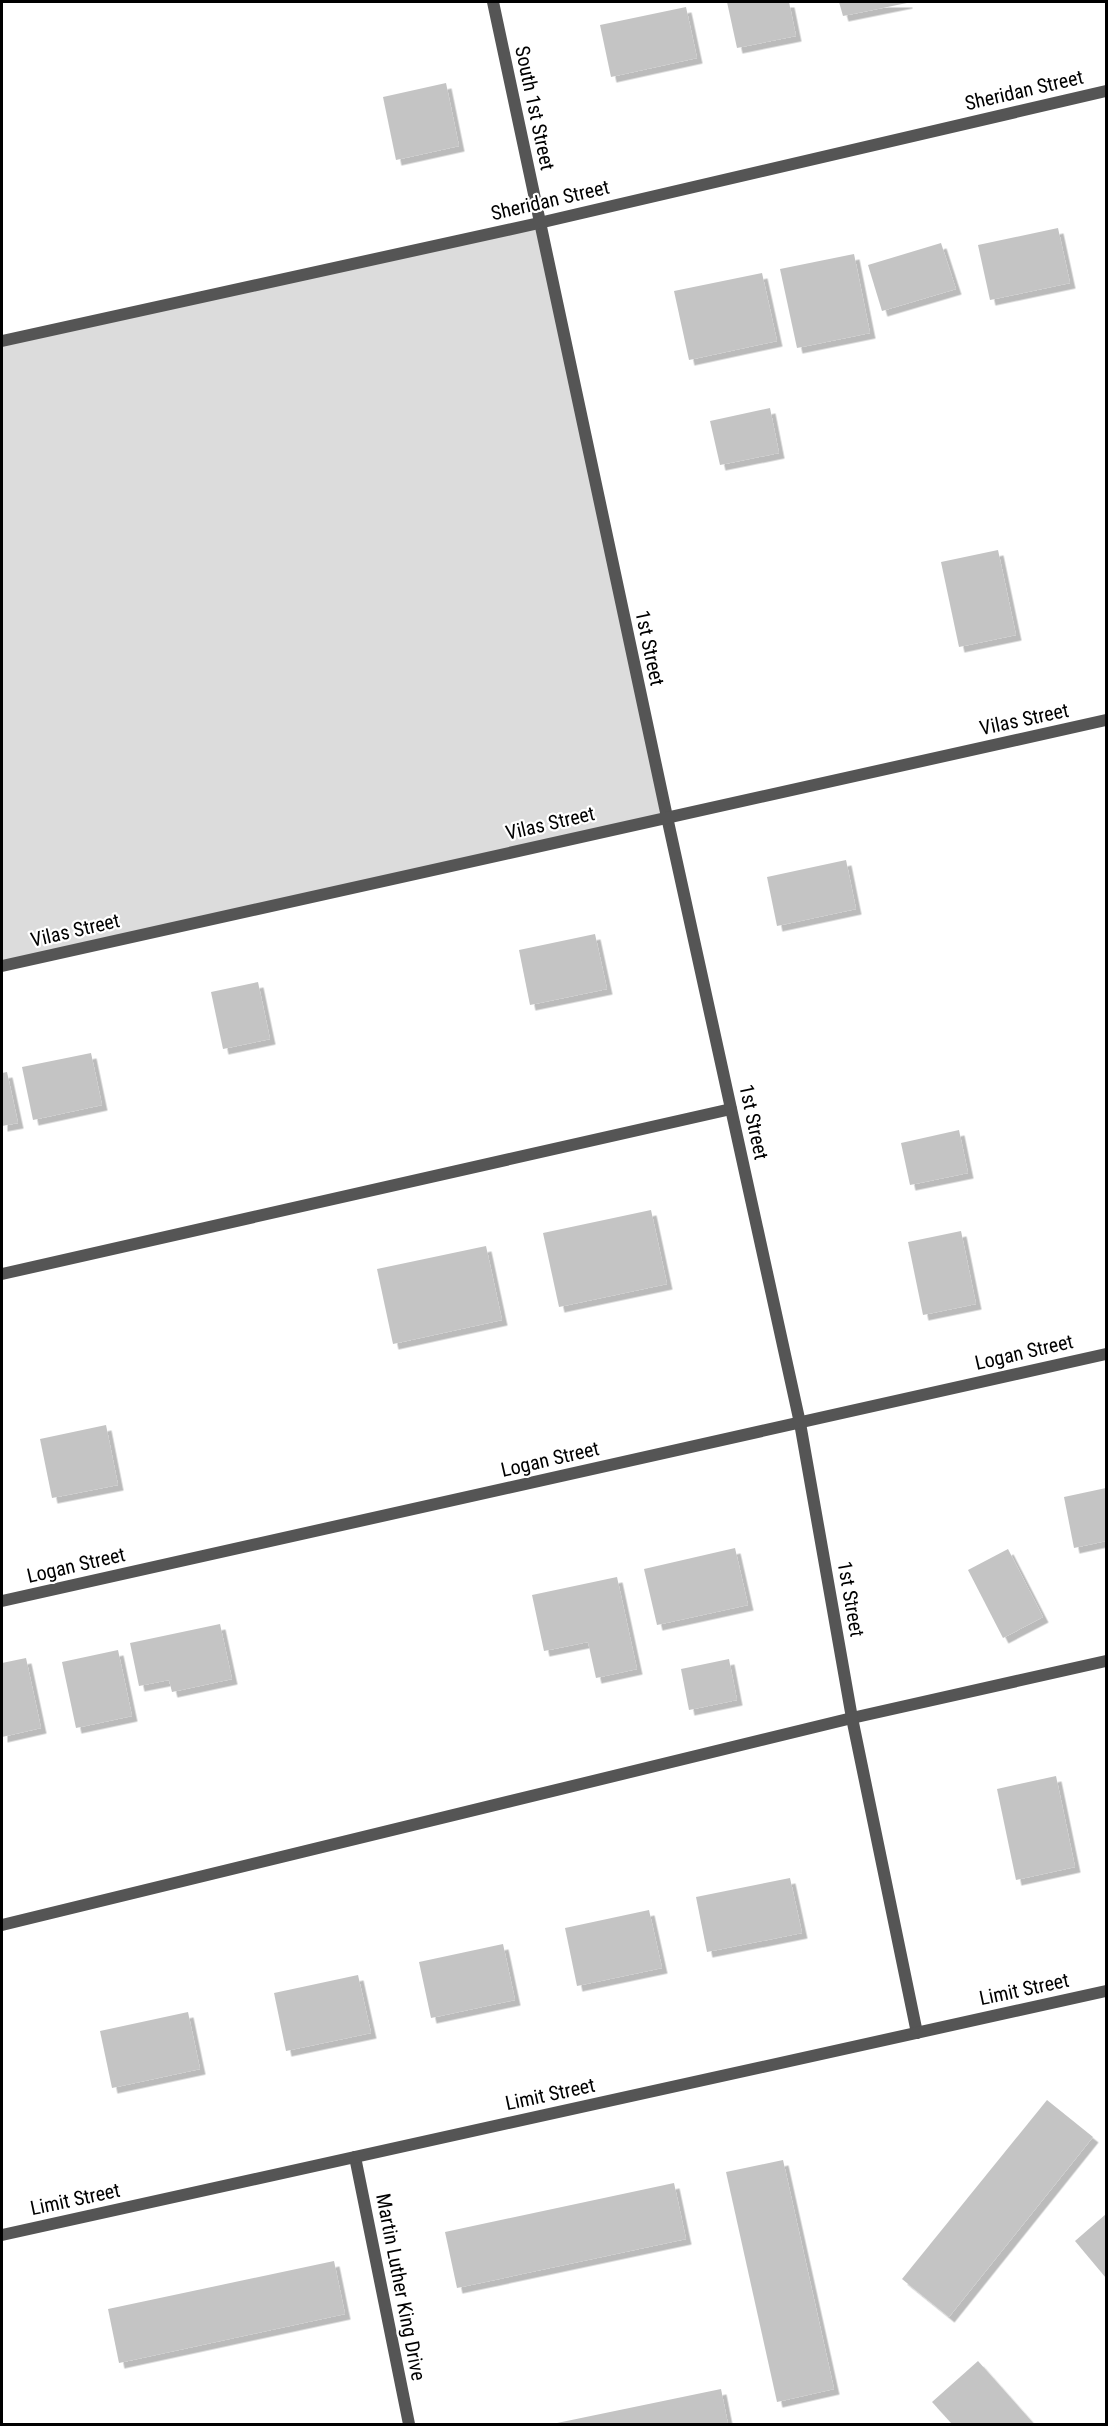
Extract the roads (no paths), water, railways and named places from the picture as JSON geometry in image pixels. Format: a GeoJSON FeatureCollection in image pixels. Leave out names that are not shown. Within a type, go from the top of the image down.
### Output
{"type":"FeatureCollection","features":[{"type":"Feature","properties":{"kind":"street","name":"South 1st Street"},"geometry":{"type":"LineString","coordinates":[[493,2],[539,223]]}},
{"type":"Feature","properties":{"kind":"street","name":"Sheridan Street"},"geometry":{"type":"LineString","coordinates":[[2,341],[539,223],[1107,91]]}},
{"type":"Feature","properties":{"kind":"street","name":"1st Street"},"geometry":{"type":"LineString","coordinates":[[539,223],[800,1423],[852,1718],[917,2033]]}},
{"type":"Feature","properties":{"kind":"street","name":"Vilas Street"},"geometry":{"type":"LineString","coordinates":[[2,966],[1107,720]]}},
{"type":"Feature","properties":{"kind":"street"},"geometry":{"type":"LineString","coordinates":[[2,1274],[731,1109]]}},
{"type":"Feature","properties":{"kind":"street","name":"Logan Street"},"geometry":{"type":"LineString","coordinates":[[2,1601],[1107,1354]]}},
{"type":"Feature","properties":{"kind":"street"},"geometry":{"type":"LineString","coordinates":[[2,1925],[852,1718],[1107,1661]]}},
{"type":"Feature","properties":{"kind":"street","name":"Limit Street"},"geometry":{"type":"LineString","coordinates":[[2,2235],[1107,1991]]}},
{"type":"Feature","properties":{"kind":"street","name":"Martin Luther King Drive"},"geometry":{"type":"LineString","coordinates":[[355,2157],[409,2424]]}}]}
